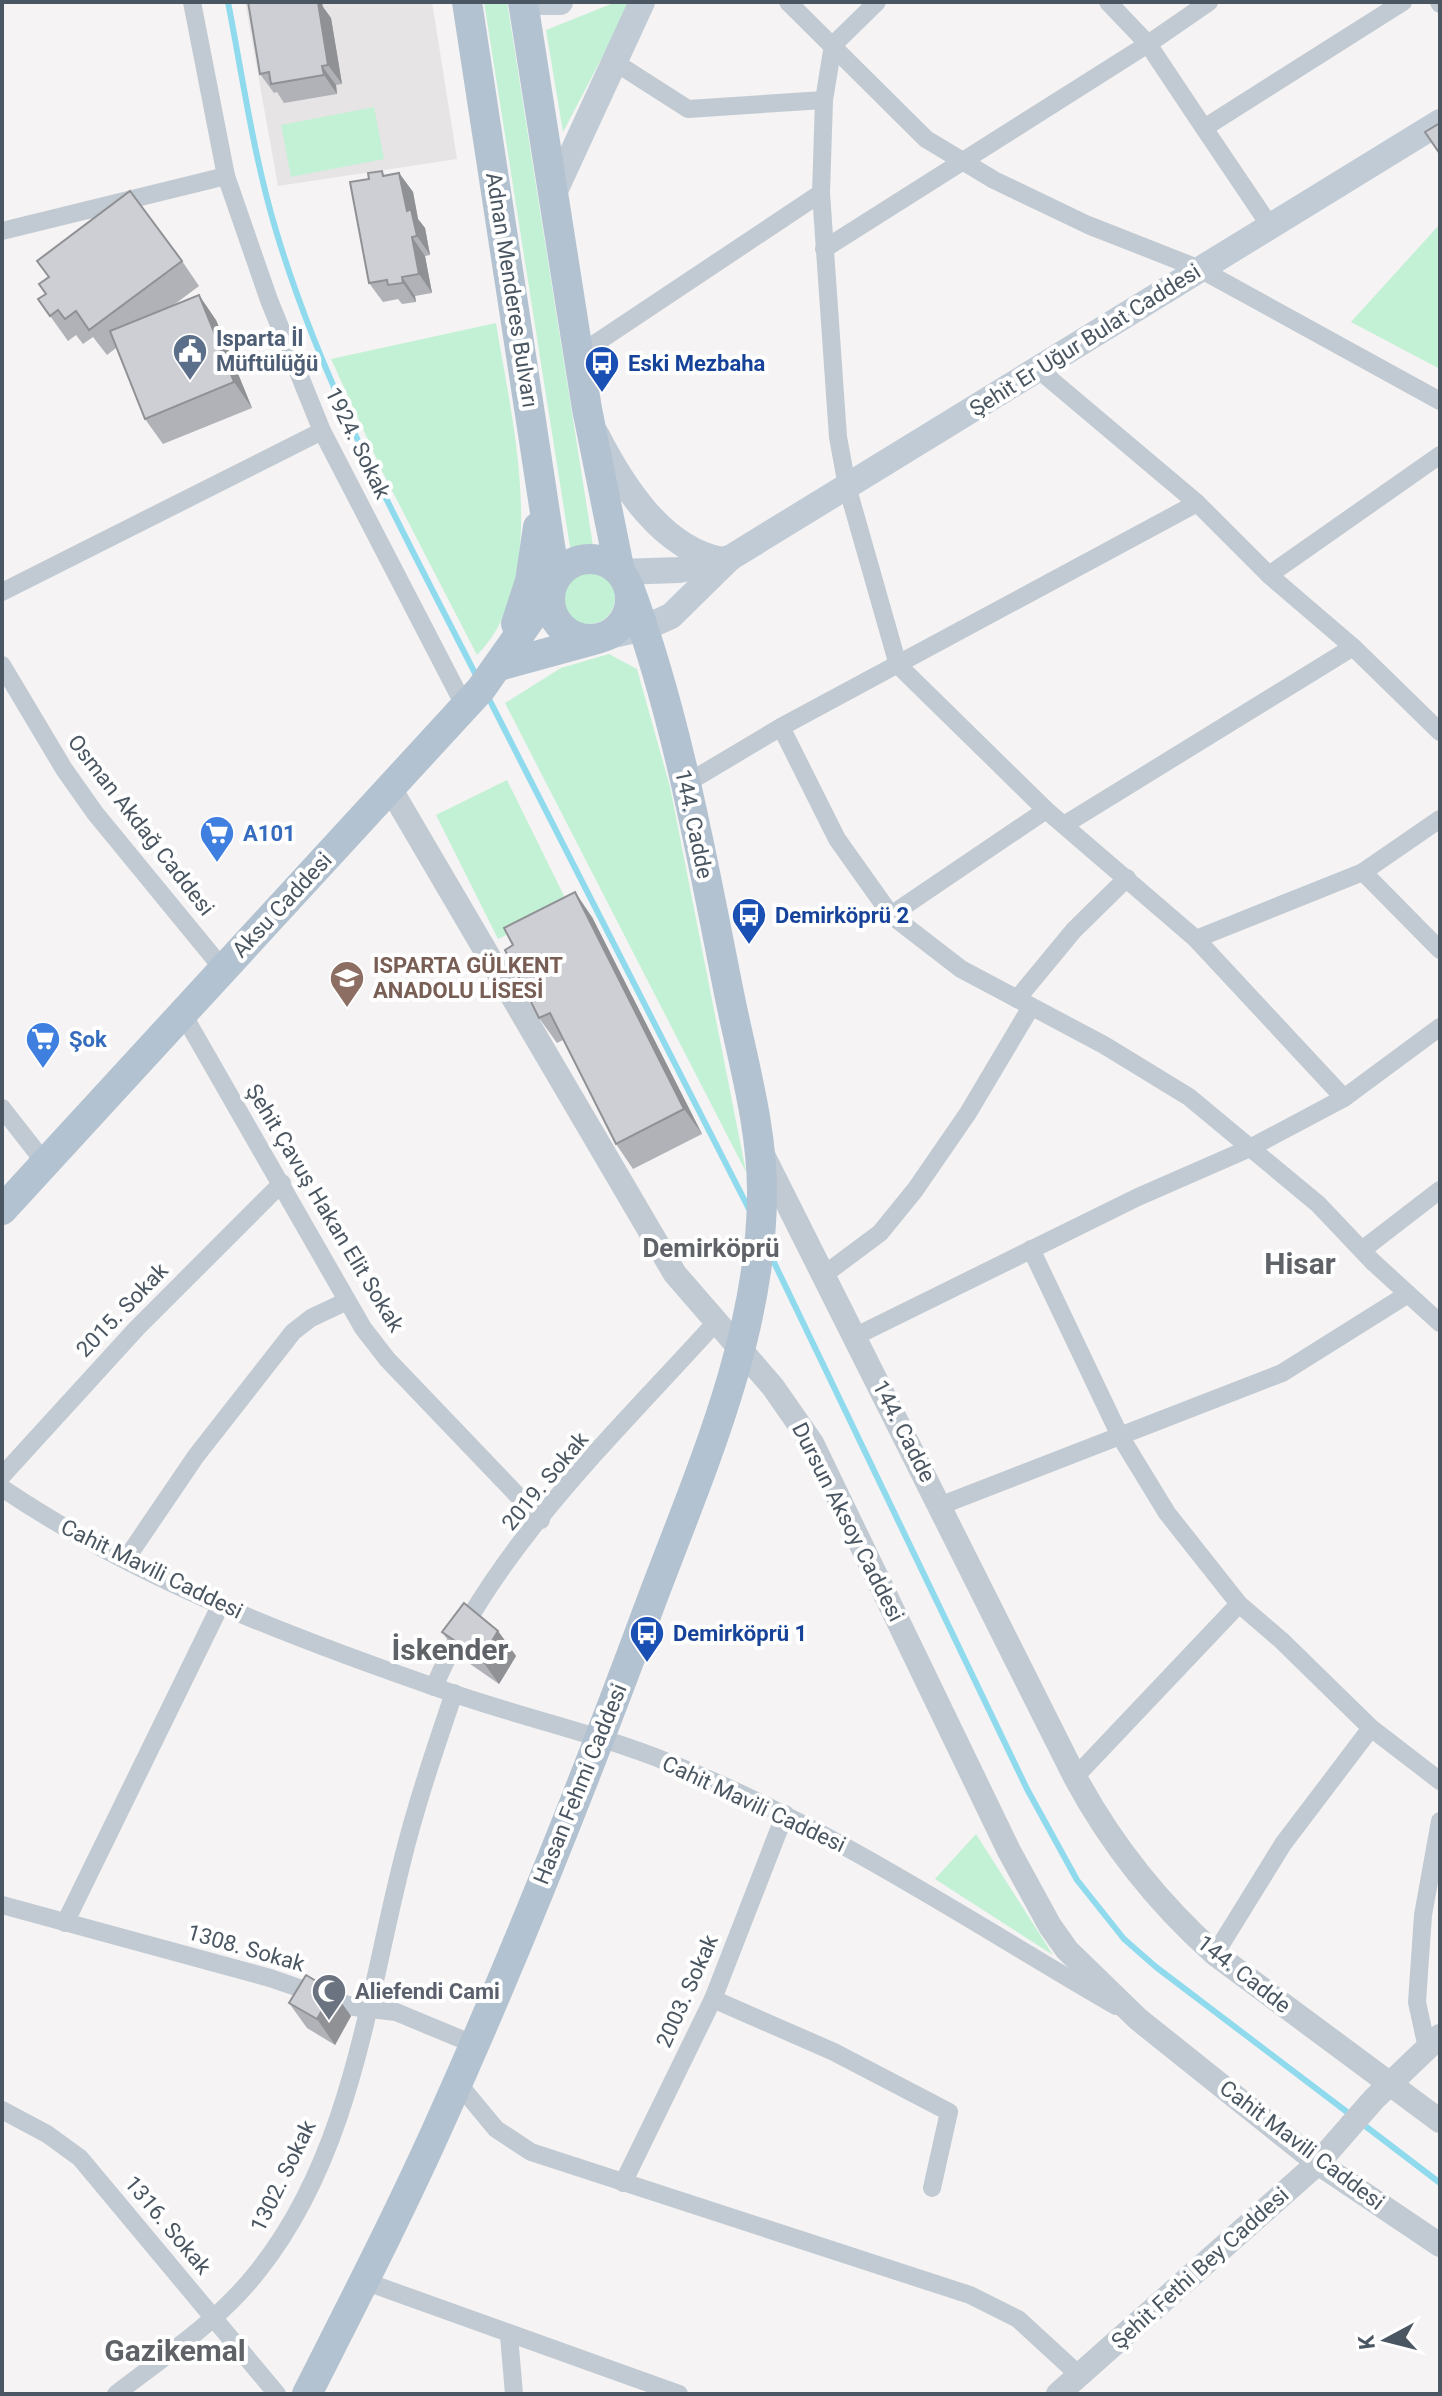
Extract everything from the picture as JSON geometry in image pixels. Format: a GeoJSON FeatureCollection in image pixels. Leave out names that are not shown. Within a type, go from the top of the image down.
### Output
{"type":"FeatureCollection","features":[{"type":"Feature","properties":{"kind":"main road","name":"Adnan Menderes Bulvarı"},"geometry":{"type":"LineString","coordinates":[[467,2],[540,471],[552,585]]}},
{"type":"Feature","properties":{"kind":"main road"},"geometry":{"type":"LineString","coordinates":[[499,666],[600,638],[621,624],[628,613],[624,579],[587,409],[523,2]]}},
{"type":"Feature","properties":{"kind":"main road"},"geometry":{"type":"LineString","coordinates":[[530,2],[560,2]]}},
{"type":"Feature","properties":{"kind":"main road"},"geometry":{"type":"LineString","coordinates":[[553,195],[642,2]]}},
{"type":"Feature","properties":{"kind":"main road","name":"Şehit Er Uğur Bulat Caddesi"},"geometry":{"type":"LineString","coordinates":[[600,638],[644,628],[671,616],[726,559],[1440,122]]}},
{"type":"Feature","properties":{"kind":"main road"},"geometry":{"type":"LineString","coordinates":[[587,409],[614,467],[649,514],[690,550],[726,559]]}},
{"type":"Feature","properties":{"kind":"main road"},"geometry":{"type":"LineString","coordinates":[[499,666],[532,571],[540,471]]}},
{"type":"Feature","properties":{"kind":"main road"},"geometry":{"type":"LineString","coordinates":[[600,638],[586,639],[562,628],[550,605],[552,585],[575,561],[589,558],[602,560],[624,579]]}},
{"type":"Feature","properties":{"kind":"main road","name":"Şehit Er Uğur Bulat Caddesi"},"geometry":{"type":"LineString","coordinates":[[624,579],[726,559]]}},
{"type":"Feature","properties":{"kind":"main road","name":"144. Cadde"},"geometry":{"type":"LineString","coordinates":[[624,579],[644,628],[687,783],[758,1145]]}},
{"type":"Feature","properties":{"kind":"main road","name":"Aksu Caddesi"},"geometry":{"type":"LineString","coordinates":[[2,1210],[465,707],[499,666],[552,585]]}},
{"type":"Feature","properties":{"kind":"main road","name":"Hasan Fehmi Caddesi"},"geometry":{"type":"LineString","coordinates":[[307,2394],[364,2281],[457,2082],[600,1739],[704,1462],[743,1332],[763,1198],[758,1145]]}},
{"type":"Feature","properties":{"kind":"street","name":"1924. Sokak"},"geometry":{"type":"LineString","coordinates":[[192,2],[226,176],[269,300],[322,431],[465,707]]}},
{"type":"Feature","properties":{"kind":"street"},"geometry":{"type":"LineString","coordinates":[[788,2],[926,139],[964,162],[1088,225],[1200,269],[1440,401]]}},
{"type":"Feature","properties":{"kind":"street"},"geometry":{"type":"LineString","coordinates":[[877,2],[833,45],[824,100],[821,193],[838,437],[847,486],[898,665],[1046,810],[1196,939],[1344,1098]]}},
{"type":"Feature","properties":{"kind":"street"},"geometry":{"type":"LineString","coordinates":[[1108,2],[1148,44],[1270,226]]}},
{"type":"Feature","properties":{"kind":"street"},"geometry":{"type":"LineString","coordinates":[[824,249],[1148,44],[1209,2]]}},
{"type":"Feature","properties":{"kind":"street"},"geometry":{"type":"LineString","coordinates":[[1204,128],[1403,2]]}},
{"type":"Feature","properties":{"kind":"street"},"geometry":{"type":"LineString","coordinates":[[613,61],[688,109],[824,100]]}},
{"type":"Feature","properties":{"kind":"street"},"geometry":{"type":"LineString","coordinates":[[2,231],[226,176]]}},
{"type":"Feature","properties":{"kind":"street"},"geometry":{"type":"LineString","coordinates":[[578,355],[821,193]]}},
{"type":"Feature","properties":{"kind":"street"},"geometry":{"type":"LineString","coordinates":[[1038,369],[1197,503],[1269,575],[1353,647],[1440,732]]}},
{"type":"Feature","properties":{"kind":"street"},"geometry":{"type":"LineString","coordinates":[[2,592],[322,431]]}},
{"type":"Feature","properties":{"kind":"street"},"geometry":{"type":"LineString","coordinates":[[1269,575],[1440,455]]}},
{"type":"Feature","properties":{"kind":"street"},"geometry":{"type":"LineString","coordinates":[[687,783],[781,727],[1197,503]]}},
{"type":"Feature","properties":{"kind":"street"},"geometry":{"type":"LineString","coordinates":[[1064,825],[1353,647]]}},
{"type":"Feature","properties":{"kind":"street","name":"Osman Akdağ Caddesi"},"geometry":{"type":"LineString","coordinates":[[2,665],[57,758],[95,813],[223,969]]}},
{"type":"Feature","properties":{"kind":"street"},"geometry":{"type":"LineString","coordinates":[[781,727],[837,839],[891,915],[961,969],[1104,1045],[1189,1097],[1318,1204],[1440,1323]]}},
{"type":"Feature","properties":{"kind":"street","name":"Dursun Aksoy Caddesi"},"geometry":{"type":"LineString","coordinates":[[390,788],[675,1274],[716,1322],[743,1332],[829,1474],[1033,1897],[1067,1950],[1138,2019]]}},
{"type":"Feature","properties":{"kind":"street"},"geometry":{"type":"LineString","coordinates":[[891,915],[1046,810]]}},
{"type":"Feature","properties":{"kind":"street"},"geometry":{"type":"LineString","coordinates":[[1196,939],[1363,872],[1440,819]]}},
{"type":"Feature","properties":{"kind":"street"},"geometry":{"type":"LineString","coordinates":[[1363,872],[1440,950]]}},
{"type":"Feature","properties":{"kind":"street"},"geometry":{"type":"LineString","coordinates":[[825,1274],[880,1233],[915,1190],[968,1113],[1024,1003],[1074,930],[1127,878]]}},
{"type":"Feature","properties":{"kind":"street","name":"Şehit Çavuş Hakan Elit Sokak"},"geometry":{"type":"LineString","coordinates":[[183,1014],[347,1301],[387,1359],[541,1520]]}},
{"type":"Feature","properties":{"kind":"street"},"geometry":{"type":"LineString","coordinates":[[856,1336],[1031,1249],[1250,1148],[1344,1098],[1440,1027]]}},
{"type":"Feature","properties":{"kind":"street"},"geometry":{"type":"LineString","coordinates":[[2,1108],[45,1163]]}},
{"type":"Feature","properties":{"kind":"street","name":"144. Cadde"},"geometry":{"type":"LineString","coordinates":[[758,1145],[942,1505],[1075,1777],[1124,1854],[1183,1925],[1215,1954],[1382,2091],[1440,2121]]}},
{"type":"Feature","properties":{"kind":"street","name":"2015. Sokak"},"geometry":{"type":"LineString","coordinates":[[2,1476],[137,1328],[282,1183]]}},
{"type":"Feature","properties":{"kind":"street"},"geometry":{"type":"LineString","coordinates":[[1362,1250],[1440,1190]]}},
{"type":"Feature","properties":{"kind":"street"},"geometry":{"type":"LineString","coordinates":[[1031,1249],[1120,1436],[1167,1513],[1239,1604],[1281,1640],[1371,1728],[1440,1781]]}},
{"type":"Feature","properties":{"kind":"street"},"geometry":{"type":"LineString","coordinates":[[942,1505],[1282,1373],[1408,1294]]}},
{"type":"Feature","properties":{"kind":"street"},"geometry":{"type":"LineString","coordinates":[[126,1559],[196,1456],[293,1332],[311,1318],[347,1301]]}},
{"type":"Feature","properties":{"kind":"street","name":"2019. Sokak"},"geometry":{"type":"LineString","coordinates":[[434,1687],[471,1612],[541,1520],[716,1322]]}},
{"type":"Feature","properties":{"kind":"street","name":"Cahit Mavili Caddesi"},"geometry":{"type":"LineString","coordinates":[[2,1488],[77,1536],[221,1604],[434,1687],[600,1739],[703,1776],[785,1814],[927,1892],[1138,2019],[1326,2155],[1440,2245]]}},
{"type":"Feature","properties":{"kind":"street"},"geometry":{"type":"LineString","coordinates":[[65,1923],[221,1604]]}},
{"type":"Feature","properties":{"kind":"street"},"geometry":{"type":"LineString","coordinates":[[1075,1777],[1239,1604]]}},
{"type":"Feature","properties":{"kind":"street","name":"1302. Sokak"},"geometry":{"type":"LineString","coordinates":[[116,2394],[214,2318],[258,2271],[298,2210],[333,2131],[371,2009],[401,1864],[454,1693]]}},
{"type":"Feature","properties":{"kind":"street"},"geometry":{"type":"LineString","coordinates":[[1215,1954],[1283,1844],[1371,1728]]}},
{"type":"Feature","properties":{"kind":"street","name":"2003. Sokak"},"geometry":{"type":"LineString","coordinates":[[623,2183],[713,1999],[785,1814]]}},
{"type":"Feature","properties":{"kind":"street"},"geometry":{"type":"LineString","coordinates":[[1434,2042],[1417,2002],[1423,1915],[1440,1821]]}},
{"type":"Feature","properties":{"kind":"street","name":"1308. Sokak"},"geometry":{"type":"LineString","coordinates":[[2,1905],[371,2009],[405,2015],[473,2044]]}},
{"type":"Feature","properties":{"kind":"street"},"geometry":{"type":"LineString","coordinates":[[713,1999],[834,2052],[949,2112],[932,2188]]}},
{"type":"Feature","properties":{"kind":"street","name":"Şehit Fethi Bey Caddesi"},"geometry":{"type":"LineString","coordinates":[[1058,2394],[1326,2155],[1382,2091],[1434,2042]]}},
{"type":"Feature","properties":{"kind":"street"},"geometry":{"type":"LineString","coordinates":[[457,2082],[496,2129],[519,2146],[623,2183],[970,2295],[1018,2319],[1079,2375]]}},
{"type":"Feature","properties":{"kind":"street","name":"1316. Sokak"},"geometry":{"type":"LineString","coordinates":[[2,2110],[47,2134],[80,2158],[277,2394]]}},
{"type":"Feature","properties":{"kind":"street"},"geometry":{"type":"LineString","coordinates":[[364,2281],[509,2336],[679,2394]]}},
{"type":"Feature","properties":{"kind":"street"},"geometry":{"type":"LineString","coordinates":[[509,2336],[514,2394]]}},
{"type":"Feature","properties":{"kind":"shaded area"},"geometry":{"type":"Polygon","coordinates":[[[245,2],[432,2],[457,159],[278,186],[245,2]]]}},
{"type":"Feature","properties":{"kind":"green space"},"geometry":{"type":"Polygon","coordinates":[[[484,2],[507,2],[593,546],[570,547],[484,2]]]}},
{"type":"Feature","properties":{"kind":"green space"},"geometry":{"type":"Polygon","coordinates":[[[616,2],[627,2],[629,6],[563,132],[546,30],[616,2]]]}},
{"type":"Feature","properties":{"kind":"green space"},"geometry":{"type":"Polygon","coordinates":[[[374,107],[384,159],[291,177],[281,125],[374,107]]]}},
{"type":"Feature","properties":{"kind":"green space"},"geometry":{"type":"Polygon","coordinates":[[[1440,224],[1440,369],[1351,322],[1440,224]]]}},
{"type":"Feature","properties":{"kind":"green space"},"geometry":{"type":"Polygon","coordinates":[[[496,323],[517,449],[521,496],[520,541],[514,584],[500,623],[477,655],[384,475],[331,359],[496,323]]]}},
{"type":"Feature","properties":{"kind":"green space"},"geometry":{"type":"Polygon","coordinates":[[[589,572],[607,580],[615,598],[607,616],[589,624],[571,616],[563,598],[571,580],[589,572]]]}},
{"type":"Feature","properties":{"kind":"green space"},"geometry":{"type":"Polygon","coordinates":[[[609,654],[637,669],[670,787],[746,1172],[505,703],[561,668],[609,654]]]}},
{"type":"Feature","properties":{"kind":"green space"},"geometry":{"type":"Polygon","coordinates":[[[507,780],[568,904],[498,939],[436,815],[507,780]]]}},
{"type":"Feature","properties":{"kind":"green space"},"geometry":{"type":"Polygon","coordinates":[[[976,1834],[1053,1955],[935,1879],[976,1834]]]}},
{"type":"Feature","properties":{"kind":"building"},"geometry":{"type":"Polygon","coordinates":[[[248,2],[318,2],[328,65],[322,66],[324,75],[271,84],[269,72],[260,74],[248,2]]]}},
{"type":"Feature","properties":{"kind":"building"},"geometry":{"type":"Polygon","coordinates":[[[1440,123],[1440,154],[1425,132],[1440,123]]]}},
{"type":"Feature","properties":{"kind":"building"},"geometry":{"type":"Polygon","coordinates":[[[382,171],[383,176],[399,173],[407,211],[411,209],[417,236],[412,237],[419,274],[402,277],[403,283],[388,285],[387,280],[369,283],[350,182],[369,179],[368,173],[382,171]]]}},
{"type":"Feature","properties":{"kind":"building"},"geometry":{"type":"Polygon","coordinates":[[[130,191],[182,261],[89,330],[76,311],[65,319],[58,310],[50,316],[38,299],[46,294],[39,284],[49,277],[37,261],[130,191]]]}},
{"type":"Feature","properties":{"kind":"building","name":"Isparta İl Müftülüğü"},"geometry":{"type":"Polygon","coordinates":[[[199,295],[234,382],[145,419],[110,331],[199,295]]]}},
{"type":"Feature","properties":{"kind":"building"},"geometry":{"type":"Polygon","coordinates":[[[575,892],[684,1109],[616,1144],[550,1013],[539,1018],[505,950],[513,945],[504,928],[575,892]]]}},
{"type":"Feature","properties":{"kind":"building"},"geometry":{"type":"Polygon","coordinates":[[[464,1603],[498,1631],[481,1659],[442,1632],[464,1603]]]}},
{"type":"Feature","properties":{"kind":"building"},"geometry":{"type":"Polygon","coordinates":[[[306,1975],[333,1991],[317,2019],[289,2003],[306,1975]]]}},
{"type":"Feature","properties":{"kind":"waterway"},"geometry":{"type":"LineString","coordinates":[[228,2],[262,177],[296,292],[367,460],[477,677]]}},
{"type":"Feature","properties":{"kind":"waterway"},"geometry":{"type":"LineString","coordinates":[[488,697],[750,1211]]}},
{"type":"Feature","properties":{"kind":"waterway"},"geometry":{"type":"LineString","coordinates":[[770,1254],[1027,1789],[1077,1880],[1124,1939],[1156,1967],[1351,2115]]}},
{"type":"Feature","properties":{"kind":"waterway"},"geometry":{"type":"LineString","coordinates":[[1360,2122],[1440,2183]]}},
{"type":"Feature","properties":{"kind":"place","name":"Isparta İl Müftülüğü"},"geometry":{"type":"Point","coordinates":[190,382]}},
{"type":"Feature","properties":{"kind":"place","name":"Eski Mezbaha"},"geometry":{"type":"Point","coordinates":[602,394]}},
{"type":"Feature","properties":{"kind":"place","name":"A101"},"geometry":{"type":"Point","coordinates":[217,864]}},
{"type":"Feature","properties":{"kind":"place","name":"Demirköprü 2"},"geometry":{"type":"Point","coordinates":[749,946]}},
{"type":"Feature","properties":{"kind":"place","name":"ISPARTA GÜLKENT ANADOLU LİSESİ"},"geometry":{"type":"Point","coordinates":[347,1009]}},
{"type":"Feature","properties":{"kind":"place","name":"Şok"},"geometry":{"type":"Point","coordinates":[43,1070]}},
{"type":"Feature","properties":{"kind":"place","name":"Demirköprü 1"},"geometry":{"type":"Point","coordinates":[647,1664]}},
{"type":"Feature","properties":{"kind":"place","name":"Aliefendi Cami"},"geometry":{"type":"Point","coordinates":[329,2022]}},
{"type":"Feature","properties":{"kind":"district","name":"Demirköprü"},"geometry":{"type":"Point","coordinates":[711,1248]}},
{"type":"Feature","properties":{"kind":"district","name":"Hisar"},"geometry":{"type":"Point","coordinates":[1300,1263]}},
{"type":"Feature","properties":{"kind":"district","name":"İskender"},"geometry":{"type":"Point","coordinates":[450,1649]}},
{"type":"Feature","properties":{"kind":"district","name":"Gazikemal"},"geometry":{"type":"Point","coordinates":[175,2350]}}]}
